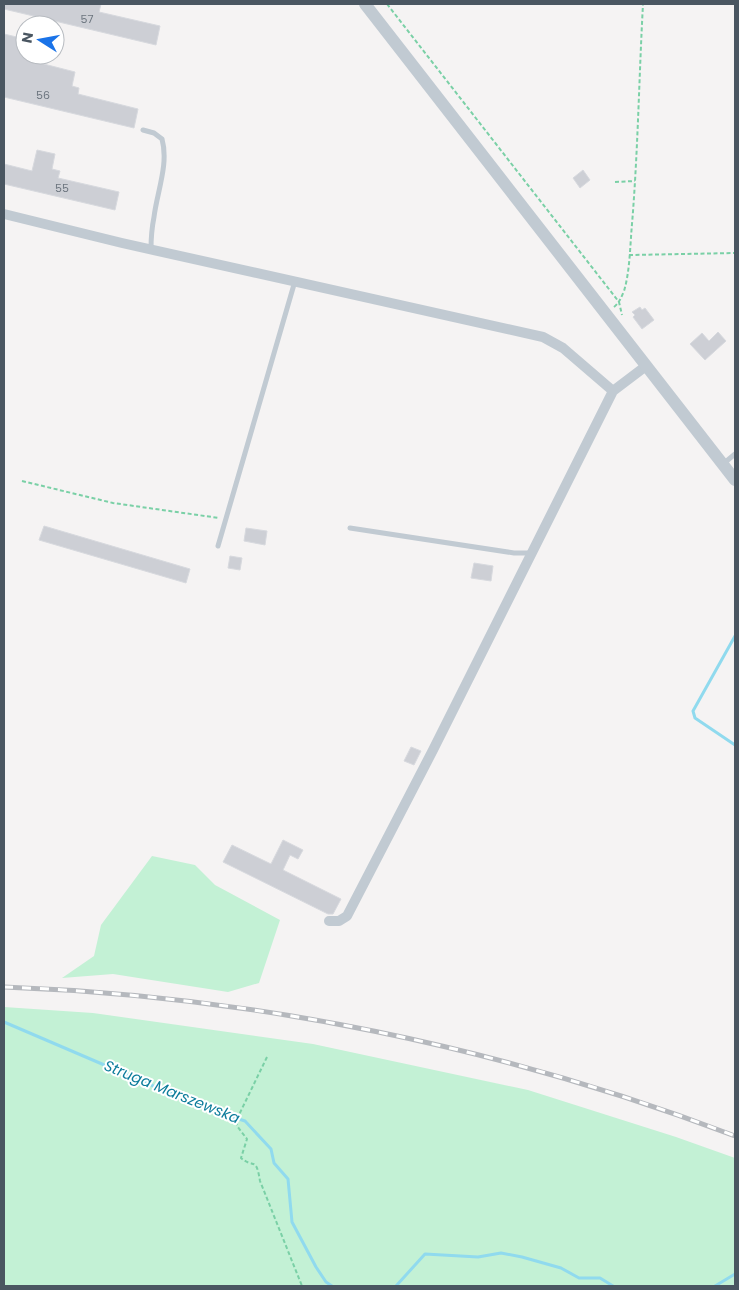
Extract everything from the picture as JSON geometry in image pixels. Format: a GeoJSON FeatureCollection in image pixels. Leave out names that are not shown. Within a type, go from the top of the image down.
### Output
{"type":"FeatureCollection","features":[{"type":"Feature","properties":{"kind":"street"},"geometry":{"type":"LineString","coordinates":[[365,4],[735,480]]}},
{"type":"Feature","properties":{"kind":"street"},"geometry":{"type":"LineString","coordinates":[[4,214],[150,249],[543,337],[563,348],[613,391]]}},
{"type":"Feature","properties":{"kind":"street"},"geometry":{"type":"LineString","coordinates":[[329,921],[339,921],[346,916],[433,750],[613,391],[646,366]]}},
{"type":"Feature","properties":{"kind":"lane"},"geometry":{"type":"LineString","coordinates":[[143,130],[154,132],[162,139],[164,150],[150,249]]}},
{"type":"Feature","properties":{"kind":"lane"},"geometry":{"type":"LineString","coordinates":[[218,546],[295,281]]}},
{"type":"Feature","properties":{"kind":"lane"},"geometry":{"type":"LineString","coordinates":[[723,464],[735,454]]}},
{"type":"Feature","properties":{"kind":"lane"},"geometry":{"type":"LineString","coordinates":[[350,528],[514,553],[531,553]]}},
{"type":"Feature","properties":{"kind":"path"},"geometry":{"type":"LineString","coordinates":[[387,4],[619,302],[622,316]]}},
{"type":"Feature","properties":{"kind":"path"},"geometry":{"type":"LineString","coordinates":[[607,315],[619,302],[624,290],[629,255],[636,181],[638,82],[643,4]]}},
{"type":"Feature","properties":{"kind":"path"},"geometry":{"type":"LineString","coordinates":[[615,182],[636,181]]}},
{"type":"Feature","properties":{"kind":"path"},"geometry":{"type":"LineString","coordinates":[[629,255],[735,253]]}},
{"type":"Feature","properties":{"kind":"path"},"geometry":{"type":"LineString","coordinates":[[22,481],[113,503],[226,519]]}},
{"type":"Feature","properties":{"kind":"path"},"geometry":{"type":"LineString","coordinates":[[268,1057],[236,1121],[237,1126],[247,1139],[241,1158],[256,1165],[260,1181],[302,1286]]}},
{"type":"Feature","properties":{"kind":"green space"},"geometry":{"type":"Polygon","coordinates":[[[152,856],[195,865],[215,885],[280,920],[259,983],[228,992],[113,974],[62,978],[94,956],[101,925],[152,856]]]}},
{"type":"Feature","properties":{"kind":"green space"},"geometry":{"type":"Polygon","coordinates":[[[4,1007],[93,1013],[313,1044],[528,1090],[676,1137],[735,1158],[735,1286],[4,1286],[4,1007]]]}},
{"type":"Feature","properties":{"kind":"building"},"geometry":{"type":"Polygon","coordinates":[[[4,4],[101,4],[99,12],[160,26],[156,45],[65,23],[65,15],[29,15],[4,9],[4,4]]]}},
{"type":"Feature","properties":{"kind":"building"},"geometry":{"type":"Polygon","coordinates":[[[4,34],[15,37],[15,65],[48,65],[75,72],[72,86],[79,88],[78,94],[138,109],[134,128],[4,97],[4,34]]]}},
{"type":"Feature","properties":{"kind":"building"},"geometry":{"type":"Polygon","coordinates":[[[37,150],[55,154],[52,169],[60,171],[58,178],[119,192],[115,210],[4,184],[4,164],[32,171],[37,150]]]}},
{"type":"Feature","properties":{"kind":"building"},"geometry":{"type":"Polygon","coordinates":[[[583,170],[590,180],[580,188],[573,178],[583,170]]]}},
{"type":"Feature","properties":{"kind":"building"},"geometry":{"type":"Polygon","coordinates":[[[640,307],[642,310],[645,308],[654,320],[642,329],[633,317],[635,315],[632,312],[640,307]]]}},
{"type":"Feature","properties":{"kind":"building"},"geometry":{"type":"Polygon","coordinates":[[[718,332],[726,341],[705,360],[690,344],[702,333],[709,341],[718,332]]]}},
{"type":"Feature","properties":{"kind":"building"},"geometry":{"type":"Polygon","coordinates":[[[44,526],[190,569],[186,583],[39,540],[44,526]]]}},
{"type":"Feature","properties":{"kind":"building"},"geometry":{"type":"Polygon","coordinates":[[[246,528],[267,531],[265,545],[244,541],[246,528]]]}},
{"type":"Feature","properties":{"kind":"building"},"geometry":{"type":"Polygon","coordinates":[[[230,556],[242,558],[240,570],[228,568],[230,556]]]}},
{"type":"Feature","properties":{"kind":"building"},"geometry":{"type":"Polygon","coordinates":[[[474,563],[493,566],[491,581],[471,578],[474,563]]]}},
{"type":"Feature","properties":{"kind":"building"},"geometry":{"type":"Polygon","coordinates":[[[411,747],[421,751],[414,765],[404,761],[411,747]]]}},
{"type":"Feature","properties":{"kind":"building"},"geometry":{"type":"Polygon","coordinates":[[[283,840],[303,850],[298,859],[290,855],[283,870],[341,899],[333,914],[328,914],[223,862],[232,845],[271,864],[283,840]]]}},
{"type":"Feature","properties":{"kind":"waterway"},"geometry":{"type":"LineString","coordinates":[[735,636],[693,711],[695,718],[735,745]]}},
{"type":"Feature","properties":{"kind":"waterway","name":"Struga Marszewska"},"geometry":{"type":"LineString","coordinates":[[4,1022],[207,1109],[245,1121],[271,1149],[274,1163],[288,1179],[292,1222],[316,1267],[326,1282],[332,1286]]}},
{"type":"Feature","properties":{"kind":"waterway","name":"Struga Marszewska"},"geometry":{"type":"LineString","coordinates":[[396,1286],[425,1254],[478,1257],[501,1253],[561,1268],[579,1278],[600,1278],[613,1286]]}},
{"type":"Feature","properties":{"kind":"waterway","name":"Struga Marszewska"},"geometry":{"type":"LineString","coordinates":[[715,1286],[735,1274]]}},
{"type":"Feature","properties":{"kind":"railway"},"geometry":{"type":"LineString","coordinates":[[4,987],[98,992],[191,1002],[284,1015],[376,1032],[467,1052],[558,1076],[647,1104],[735,1136]]}}]}
